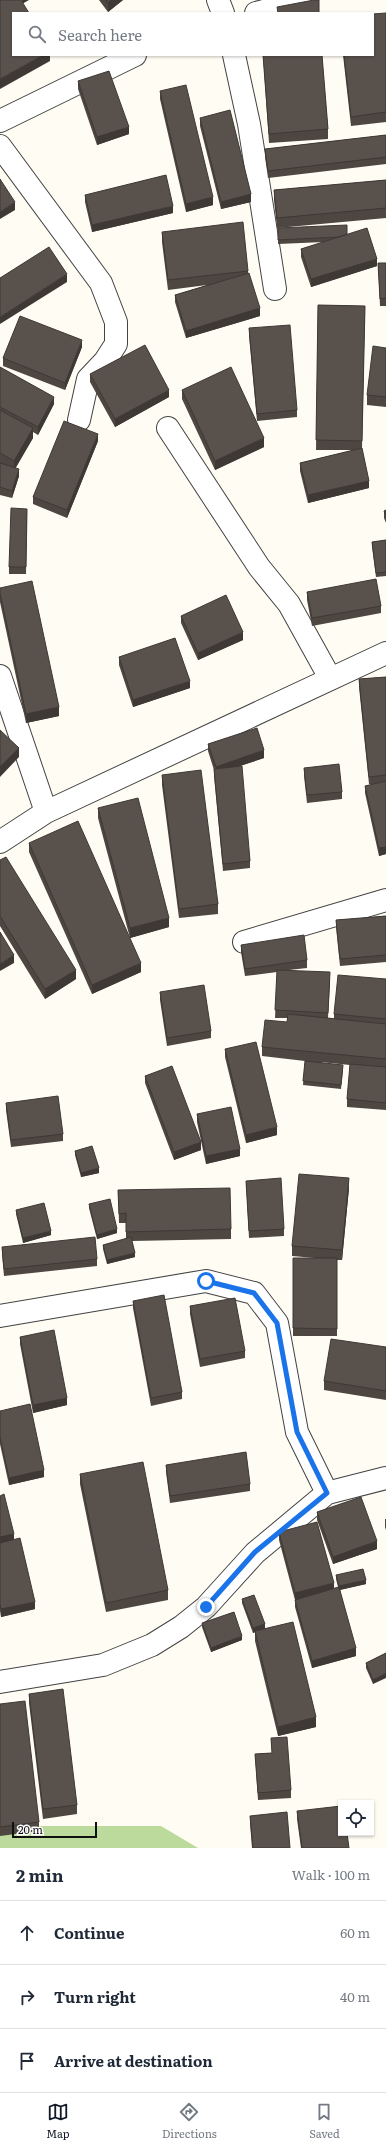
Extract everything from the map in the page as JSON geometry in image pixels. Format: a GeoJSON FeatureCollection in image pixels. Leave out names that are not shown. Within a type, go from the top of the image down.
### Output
{"type":"FeatureCollection","features":[{"type":"Feature","properties":{"kind":"street"},"geometry":{"type":"LineString","coordinates":[[218,0],[223,12]]}},
{"type":"Feature","properties":{"kind":"street"},"geometry":{"type":"LineString","coordinates":[[260,12],[306,0]]}},
{"type":"Feature","properties":{"kind":"street"},"geometry":{"type":"LineString","coordinates":[[0,121],[134,56]]}},
{"type":"Feature","properties":{"kind":"street"},"geometry":{"type":"LineString","coordinates":[[234,56],[249,124],[275,289]]}},
{"type":"Feature","properties":{"kind":"street"},"geometry":{"type":"LineString","coordinates":[[0,146],[101,283],[116,322],[116,344],[105,361],[88,379],[80,420]]}},
{"type":"Feature","properties":{"kind":"street"},"geometry":{"type":"LineString","coordinates":[[168,428],[259,567],[289,604],[330,678]]}},
{"type":"Feature","properties":{"kind":"street"},"geometry":{"type":"LineString","coordinates":[[0,842],[46,812],[386,652]]}},
{"type":"Feature","properties":{"kind":"street"},"geometry":{"type":"LineString","coordinates":[[0,676],[46,812]]}},
{"type":"Feature","properties":{"kind":"street"},"geometry":{"type":"LineString","coordinates":[[244,942],[386,900]]}},
{"type":"Feature","properties":{"kind":"street"},"geometry":{"type":"LineString","coordinates":[[0,1316],[206,1281],[254,1293],[277,1323],[297,1432],[327,1493]]}},
{"type":"Feature","properties":{"kind":"street"},"geometry":{"type":"LineString","coordinates":[[0,1682],[103,1665],[152,1645],[181,1627],[206,1607],[255,1552],[327,1493],[386,1478]]}},
{"type":"Feature","properties":{"kind":"green space"},"geometry":{"type":"Polygon","coordinates":[[[0,1826],[161,1826],[198,1848],[0,1848],[0,1826]]]}},
{"type":"Feature","properties":{"kind":"building"},"geometry":{"type":"Polygon","coordinates":[[[0,0],[21,0],[28,12],[12,12],[12,56],[41,56],[0,79],[0,0]]]}},
{"type":"Feature","properties":{"kind":"building"},"geometry":{"type":"Polygon","coordinates":[[[319,0],[319,12],[278,12],[277,7],[319,0]]]}},
{"type":"Feature","properties":{"kind":"building"},"geometry":{"type":"Polygon","coordinates":[[[386,13],[386,112],[351,117],[344,56],[374,56],[374,14],[386,13]]]}},
{"type":"Feature","properties":{"kind":"building"},"geometry":{"type":"Polygon","coordinates":[[[263,56],[322,56],[328,129],[269,134],[263,56]]]}},
{"type":"Feature","properties":{"kind":"building"},"geometry":{"type":"Polygon","coordinates":[[[109,71],[129,127],[97,137],[78,81],[109,71]]]}},
{"type":"Feature","properties":{"kind":"building"},"geometry":{"type":"Polygon","coordinates":[[[186,85],[213,197],[186,204],[160,91],[186,85]]]}},
{"type":"Feature","properties":{"kind":"building"},"geometry":{"type":"Polygon","coordinates":[[[230,110],[251,194],[221,202],[200,118],[230,110]]]}},
{"type":"Feature","properties":{"kind":"building"},"geometry":{"type":"Polygon","coordinates":[[[386,135],[386,157],[268,171],[265,149],[386,135]]]}},
{"type":"Feature","properties":{"kind":"building"},"geometry":{"type":"Polygon","coordinates":[[[166,175],[173,206],[92,225],[85,195],[166,175]]]}},
{"type":"Feature","properties":{"kind":"building"},"geometry":{"type":"Polygon","coordinates":[[[0,179],[15,202],[0,212],[0,179]]]}},
{"type":"Feature","properties":{"kind":"building"},"geometry":{"type":"Polygon","coordinates":[[[386,180],[386,208],[277,218],[274,190],[386,180]]]}},
{"type":"Feature","properties":{"kind":"building"},"geometry":{"type":"Polygon","coordinates":[[[243,222],[248,271],[168,280],[162,232],[243,222]]]}},
{"type":"Feature","properties":{"kind":"building"},"geometry":{"type":"Polygon","coordinates":[[[347,225],[347,234],[339,237],[278,240],[278,228],[347,225]]]}},
{"type":"Feature","properties":{"kind":"building"},"geometry":{"type":"Polygon","coordinates":[[[367,228],[377,259],[311,279],[301,249],[367,228]]]}},
{"type":"Feature","properties":{"kind":"building"},"geometry":{"type":"Polygon","coordinates":[[[49,247],[67,274],[0,317],[0,278],[49,247]]]}},
{"type":"Feature","properties":{"kind":"building"},"geometry":{"type":"Polygon","coordinates":[[[378,263],[386,263],[386,298],[380,299],[378,263]]]}},
{"type":"Feature","properties":{"kind":"building"},"geometry":{"type":"Polygon","coordinates":[[[249,273],[260,308],[186,331],[175,295],[249,273]]]}},
{"type":"Feature","properties":{"kind":"building"},"geometry":{"type":"Polygon","coordinates":[[[318,305],[365,306],[362,441],[316,440],[318,305]]]}},
{"type":"Feature","properties":{"kind":"building"},"geometry":{"type":"Polygon","coordinates":[[[20,316],[82,340],[65,383],[3,358],[20,316]]]}},
{"type":"Feature","properties":{"kind":"building"},"geometry":{"type":"Polygon","coordinates":[[[290,325],[297,410],[257,414],[249,328],[290,325]]]}},
{"type":"Feature","properties":{"kind":"building"},"geometry":{"type":"Polygon","coordinates":[[[145,345],[169,390],[115,419],[90,374],[145,345]]]}},
{"type":"Feature","properties":{"kind":"building"},"geometry":{"type":"Polygon","coordinates":[[[373,346],[386,348],[386,397],[367,395],[373,346]]]}},
{"type":"Feature","properties":{"kind":"building"},"geometry":{"type":"Polygon","coordinates":[[[0,367],[54,397],[38,427],[0,407],[0,367]]]}},
{"type":"Feature","properties":{"kind":"building"},"geometry":{"type":"Polygon","coordinates":[[[231,367],[264,438],[215,461],[182,390],[231,367]]]}},
{"type":"Feature","properties":{"kind":"building"},"geometry":{"type":"Polygon","coordinates":[[[0,410],[33,428],[14,461],[0,453],[0,410]]]}},
{"type":"Feature","properties":{"kind":"building"},"geometry":{"type":"Polygon","coordinates":[[[64,421],[98,434],[67,510],[33,497],[64,421]]]}},
{"type":"Feature","properties":{"kind":"building"},"geometry":{"type":"Polygon","coordinates":[[[362,448],[369,481],[308,495],[300,463],[362,448]]]}},
{"type":"Feature","properties":{"kind":"building"},"geometry":{"type":"Polygon","coordinates":[[[0,463],[19,469],[12,491],[0,487],[0,463]]]}},
{"type":"Feature","properties":{"kind":"building"},"geometry":{"type":"Polygon","coordinates":[[[11,508],[27,509],[26,567],[9,567],[11,508]]]}},
{"type":"Feature","properties":{"kind":"building"},"geometry":{"type":"Polygon","coordinates":[[[386,540],[386,572],[376,573],[372,542],[386,540]]]}},
{"type":"Feature","properties":{"kind":"building"},"geometry":{"type":"Polygon","coordinates":[[[376,579],[381,606],[312,618],[307,592],[376,579]]]}},
{"type":"Feature","properties":{"kind":"building"},"geometry":{"type":"Polygon","coordinates":[[[32,581],[59,707],[26,714],[0,588],[32,581]]]}},
{"type":"Feature","properties":{"kind":"building"},"geometry":{"type":"Polygon","coordinates":[[[226,595],[243,632],[198,653],[181,616],[226,595]]]}},
{"type":"Feature","properties":{"kind":"building"},"geometry":{"type":"Polygon","coordinates":[[[175,638],[190,681],[133,700],[119,657],[175,638]]]}},
{"type":"Feature","properties":{"kind":"building"},"geometry":{"type":"Polygon","coordinates":[[[386,677],[386,775],[369,777],[359,679],[386,677]]]}},
{"type":"Feature","properties":{"kind":"building"},"geometry":{"type":"Polygon","coordinates":[[[257,728],[264,750],[216,767],[208,744],[257,728]]]}},
{"type":"Feature","properties":{"kind":"building"},"geometry":{"type":"Polygon","coordinates":[[[0,730],[19,748],[0,767],[0,730]]]}},
{"type":"Feature","properties":{"kind":"building"},"geometry":{"type":"Polygon","coordinates":[[[339,764],[342,792],[307,795],[304,768],[339,764]]]}},
{"type":"Feature","properties":{"kind":"building"},"geometry":{"type":"Polygon","coordinates":[[[242,766],[250,861],[223,864],[214,769],[242,766]]]}},
{"type":"Feature","properties":{"kind":"building"},"geometry":{"type":"Polygon","coordinates":[[[201,770],[218,904],[179,909],[162,775],[201,770]]]}},
{"type":"Feature","properties":{"kind":"building"},"geometry":{"type":"Polygon","coordinates":[[[386,781],[386,847],[379,848],[365,786],[386,781]]]}},
{"type":"Feature","properties":{"kind":"building"},"geometry":{"type":"Polygon","coordinates":[[[138,798],[169,918],[130,928],[98,808],[138,798]]]}},
{"type":"Feature","properties":{"kind":"building"},"geometry":{"type":"Polygon","coordinates":[[[78,821],[141,963],[92,985],[29,843],[78,821]]]}},
{"type":"Feature","properties":{"kind":"building"},"geometry":{"type":"Polygon","coordinates":[[[6,857],[76,970],[45,989],[0,916],[0,860],[6,857]]]}},
{"type":"Feature","properties":{"kind":"building"},"geometry":{"type":"Polygon","coordinates":[[[386,916],[386,955],[340,959],[336,920],[386,916]]]}},
{"type":"Feature","properties":{"kind":"building"},"geometry":{"type":"Polygon","coordinates":[[[0,932],[14,955],[0,964],[0,932]]]}},
{"type":"Feature","properties":{"kind":"building"},"geometry":{"type":"Polygon","coordinates":[[[304,935],[307,960],[245,969],[241,945],[304,935]]]}},
{"type":"Feature","properties":{"kind":"building"},"geometry":{"type":"Polygon","coordinates":[[[277,970],[330,972],[328,1013],[275,1010],[277,970]]]}},
{"type":"Feature","properties":{"kind":"building"},"geometry":{"type":"Polygon","coordinates":[[[338,975],[386,979],[386,1019],[334,1014],[338,975]]]}},
{"type":"Feature","properties":{"kind":"building"},"geometry":{"type":"Polygon","coordinates":[[[204,985],[211,1031],[167,1038],[160,992],[204,985]]]}},
{"type":"Feature","properties":{"kind":"building"},"geometry":{"type":"Polygon","coordinates":[[[288,1014],[386,1024],[386,1059],[262,1047],[265,1020],[287,1022],[288,1014]]]}},
{"type":"Feature","properties":{"kind":"building"},"geometry":{"type":"Polygon","coordinates":[[[256,1042],[277,1127],[246,1135],[225,1049],[256,1042]]]}},
{"type":"Feature","properties":{"kind":"building"},"geometry":{"type":"Polygon","coordinates":[[[305,1061],[343,1065],[341,1085],[303,1081],[305,1061]]]}},
{"type":"Feature","properties":{"kind":"building"},"geometry":{"type":"Polygon","coordinates":[[[350,1064],[386,1067],[386,1103],[347,1099],[350,1064]]]}},
{"type":"Feature","properties":{"kind":"building"},"geometry":{"type":"Polygon","coordinates":[[[172,1066],[201,1142],[174,1152],[145,1076],[172,1066]]]}},
{"type":"Feature","properties":{"kind":"building"},"geometry":{"type":"Polygon","coordinates":[[[58,1096],[63,1134],[11,1140],[6,1103],[58,1096]]]}},
{"type":"Feature","properties":{"kind":"building"},"geometry":{"type":"Polygon","coordinates":[[[231,1107],[240,1149],[206,1156],[197,1114],[231,1107]]]}},
{"type":"Feature","properties":{"kind":"building"},"geometry":{"type":"Polygon","coordinates":[[[92,1146],[99,1168],[81,1173],[75,1151],[92,1146]]]}},
{"type":"Feature","properties":{"kind":"building"},"geometry":{"type":"Polygon","coordinates":[[[299,1174],[349,1178],[342,1250],[292,1246],[299,1174]]]}},
{"type":"Feature","properties":{"kind":"building"},"geometry":{"type":"Polygon","coordinates":[[[281,1178],[284,1229],[249,1231],[246,1181],[281,1178]]]}},
{"type":"Feature","properties":{"kind":"building"},"geometry":{"type":"Polygon","coordinates":[[[230,1188],[231,1229],[126,1232],[126,1213],[119,1214],[118,1190],[230,1188]]]}},
{"type":"Feature","properties":{"kind":"building"},"geometry":{"type":"Polygon","coordinates":[[[110,1199],[117,1229],[97,1235],[89,1204],[110,1199]]]}},
{"type":"Feature","properties":{"kind":"building"},"geometry":{"type":"Polygon","coordinates":[[[44,1203],[51,1231],[23,1238],[16,1210],[44,1203]]]}},
{"type":"Feature","properties":{"kind":"building"},"geometry":{"type":"Polygon","coordinates":[[[95,1237],[97,1259],[4,1269],[2,1247],[95,1237]]]}},
{"type":"Feature","properties":{"kind":"building"},"geometry":{"type":"Polygon","coordinates":[[[131,1237],[135,1253],[107,1260],[103,1245],[131,1237]]]}},
{"type":"Feature","properties":{"kind":"building"},"geometry":{"type":"Polygon","coordinates":[[[293,1258],[337,1258],[337,1329],[293,1328],[293,1258]]]}},
{"type":"Feature","properties":{"kind":"building"},"geometry":{"type":"Polygon","coordinates":[[[164,1295],[182,1392],[151,1398],[133,1301],[164,1295]]]}},
{"type":"Feature","properties":{"kind":"building"},"geometry":{"type":"Polygon","coordinates":[[[235,1298],[245,1351],[200,1359],[190,1306],[235,1298]]]}},
{"type":"Feature","properties":{"kind":"building"},"geometry":{"type":"Polygon","coordinates":[[[54,1330],[67,1398],[33,1405],[20,1337],[54,1330]]]}},
{"type":"Feature","properties":{"kind":"building"},"geometry":{"type":"Polygon","coordinates":[[[331,1339],[386,1347],[386,1391],[324,1381],[331,1339]]]}},
{"type":"Feature","properties":{"kind":"building"},"geometry":{"type":"Polygon","coordinates":[[[30,1404],[44,1470],[9,1478],[0,1437],[0,1411],[30,1404]]]}},
{"type":"Feature","properties":{"kind":"building"},"geometry":{"type":"Polygon","coordinates":[[[246,1452],[250,1484],[170,1496],[166,1465],[246,1452]]]}},
{"type":"Feature","properties":{"kind":"building"},"geometry":{"type":"Polygon","coordinates":[[[143,1462],[168,1590],[106,1603],[80,1474],[143,1462]]]}},
{"type":"Feature","properties":{"kind":"building"},"geometry":{"type":"Polygon","coordinates":[[[4,1494],[14,1534],[0,1537],[0,1496],[4,1494]]]}},
{"type":"Feature","properties":{"kind":"building"},"geometry":{"type":"Polygon","coordinates":[[[361,1497],[377,1541],[333,1557],[317,1512],[361,1497]]]}},
{"type":"Feature","properties":{"kind":"building"},"geometry":{"type":"Polygon","coordinates":[[[317,1522],[334,1583],[295,1593],[279,1532],[317,1522]]]}},
{"type":"Feature","properties":{"kind":"building"},"geometry":{"type":"Polygon","coordinates":[[[20,1538],[35,1602],[1,1609],[0,1543],[20,1538]]]}},
{"type":"Feature","properties":{"kind":"building"},"geometry":{"type":"Polygon","coordinates":[[[363,1569],[366,1580],[339,1586],[336,1575],[363,1569]]]}},
{"type":"Feature","properties":{"kind":"building"},"geometry":{"type":"Polygon","coordinates":[[[339,1587],[356,1648],[312,1661],[295,1600],[339,1587]]]}},
{"type":"Feature","properties":{"kind":"building"},"geometry":{"type":"Polygon","coordinates":[[[254,1595],[265,1624],[253,1628],[242,1599],[254,1595]]]}},
{"type":"Feature","properties":{"kind":"building"},"geometry":{"type":"Polygon","coordinates":[[[234,1612],[242,1636],[211,1648],[202,1623],[234,1612]]]}},
{"type":"Feature","properties":{"kind":"building"},"geometry":{"type":"Polygon","coordinates":[[[293,1622],[316,1717],[278,1727],[255,1631],[293,1622]]]}},
{"type":"Feature","properties":{"kind":"building"},"geometry":{"type":"Polygon","coordinates":[[[386,1653],[386,1673],[373,1680],[366,1663],[386,1653]]]}},
{"type":"Feature","properties":{"kind":"building"},"geometry":{"type":"Polygon","coordinates":[[[63,1689],[77,1805],[43,1809],[29,1694],[63,1689]]]}},
{"type":"Feature","properties":{"kind":"building"},"geometry":{"type":"Polygon","coordinates":[[[25,1701],[39,1822],[0,1827],[0,1704],[25,1701]]]}},
{"type":"Feature","properties":{"kind":"building"},"geometry":{"type":"Polygon","coordinates":[[[287,1737],[291,1790],[258,1793],[255,1754],[272,1753],[271,1738],[287,1737]]]}},
{"type":"Feature","properties":{"kind":"building"},"geometry":{"type":"Polygon","coordinates":[[[338,1806],[338,1836],[347,1836],[349,1848],[302,1848],[297,1811],[338,1806]]]}},
{"type":"Feature","properties":{"kind":"building"},"geometry":{"type":"Polygon","coordinates":[[[287,1812],[290,1848],[253,1848],[250,1816],[287,1812]]]}},
{"type":"Feature","properties":{"kind":"route"},"geometry":{"type":"LineString","coordinates":[[206,1281],[254,1293],[277,1323],[297,1432],[327,1493],[255,1552],[206,1607]]}}]}
